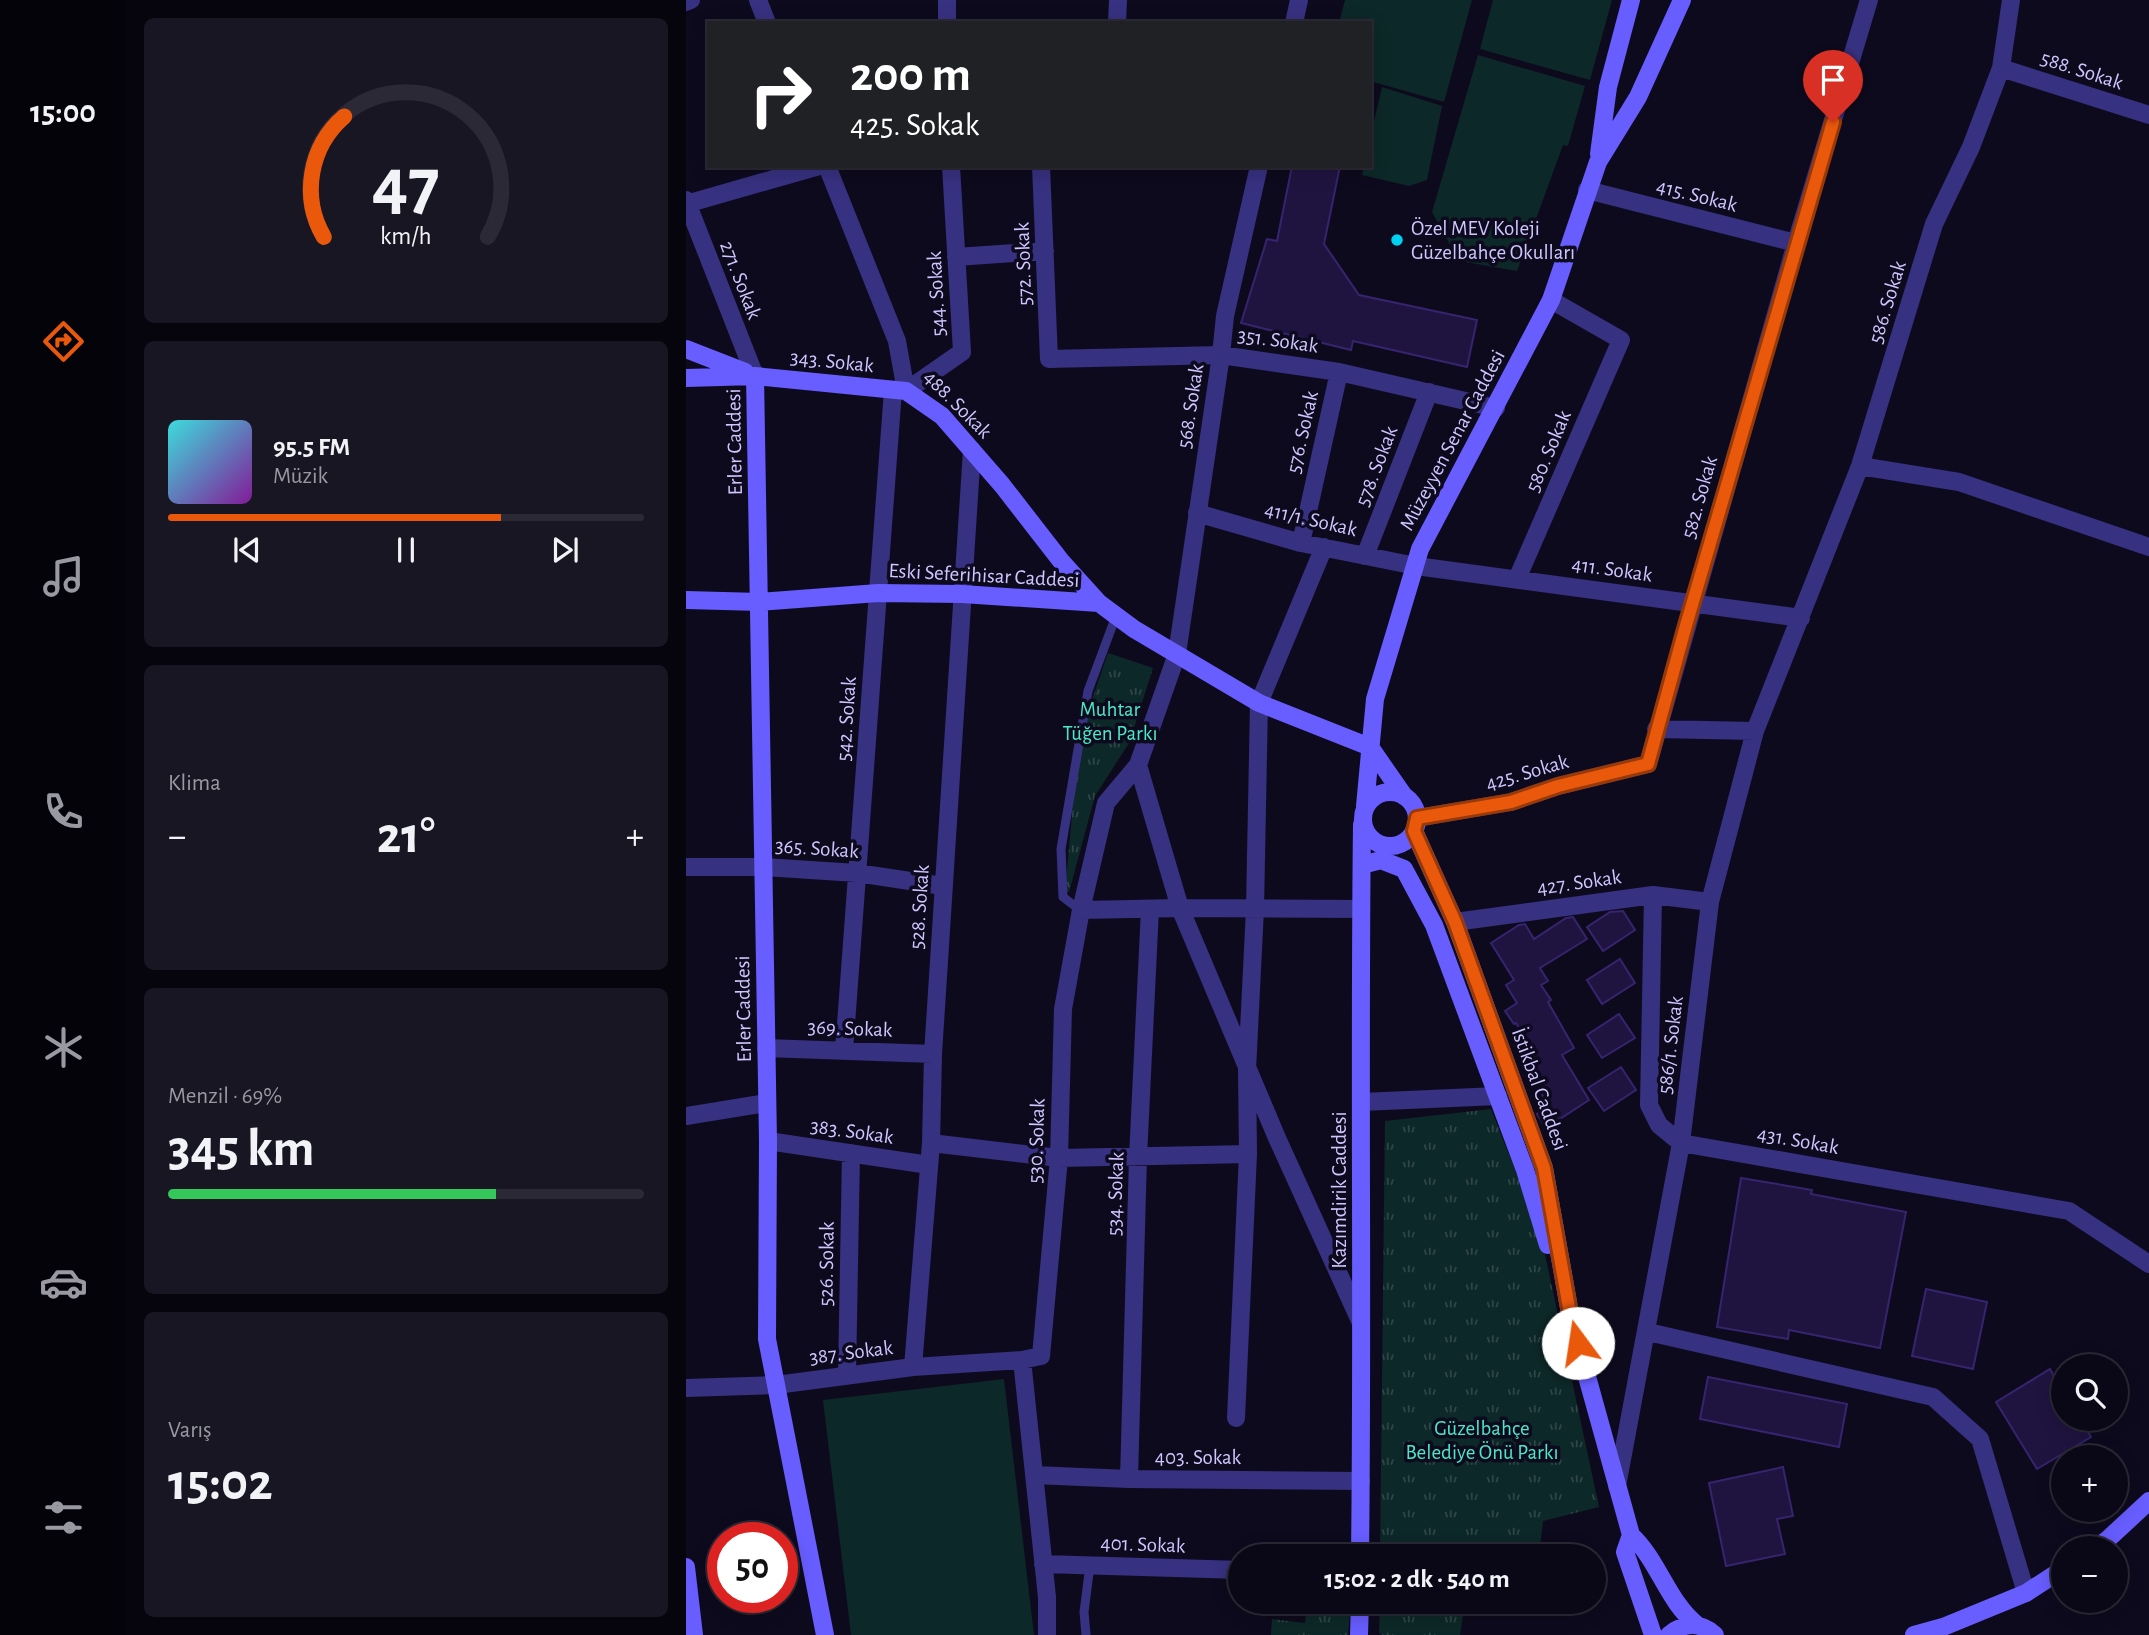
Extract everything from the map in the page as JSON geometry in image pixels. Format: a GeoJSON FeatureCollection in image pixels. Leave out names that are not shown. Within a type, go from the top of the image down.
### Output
{"type":"FeatureCollection","features":[{"type":"Feature","properties":{"kind":"main road","name":"Müzeyyen Senar Caddesi"},"geometry":{"type":"LineString","coordinates":[[1598,162],[1608,87],[1631,0]]}},
{"type":"Feature","properties":{"kind":"main road","name":"Müzeyyen Senar Caddesi"},"geometry":{"type":"LineString","coordinates":[[1364,815],[1375,699],[1420,549],[1551,300],[1598,162],[1638,97],[1682,0]]}},
{"type":"Feature","properties":{"kind":"main road"},"geometry":{"type":"LineString","coordinates":[[686,349],[755,376]]}},
{"type":"Feature","properties":{"kind":"main road","name":"343. Sokak"},"geometry":{"type":"LineString","coordinates":[[755,376],[899,390]]}},
{"type":"Feature","properties":{"kind":"main road"},"geometry":{"type":"LineString","coordinates":[[686,377],[755,376]]}},
{"type":"Feature","properties":{"kind":"main road","name":"Erler Caddesi"},"geometry":{"type":"LineString","coordinates":[[755,376],[768,1141],[766,1339],[825,1635]]}},
{"type":"Feature","properties":{"kind":"main road","name":"488. Sokak"},"geometry":{"type":"LineString","coordinates":[[899,390],[942,416],[1099,604]]}},
{"type":"Feature","properties":{"kind":"main road","name":"Eski Seferihisar Caddesi"},"geometry":{"type":"LineString","coordinates":[[686,600],[760,602],[878,593],[962,594],[1099,604],[1259,704],[1370,747]]}},
{"type":"Feature","properties":{"kind":"main road"},"geometry":{"type":"LineString","coordinates":[[1370,747],[1415,809],[1416,825],[1403,843],[1391,846],[1371,840],[1364,815],[1370,799],[1386,791],[1404,796]]}},
{"type":"Feature","properties":{"kind":"main road","name":"Kazımdirik Caddesi"},"geometry":{"type":"LineString","coordinates":[[1360,1544],[1363,1326],[1360,909],[1364,815]]}},
{"type":"Feature","properties":{"kind":"main road","name":"İstikbal Caddesi"},"geometry":{"type":"LineString","coordinates":[[1416,825],[1455,922],[1544,1168],[1571,1319],[1631,1535],[1644,1547],[1681,1611],[1697,1625],[1715,1635]]}},
{"type":"Feature","properties":{"kind":"main road"},"geometry":{"type":"LineString","coordinates":[[1391,846],[1434,925],[1525,1170],[1571,1319]]}},
{"type":"Feature","properties":{"kind":"main road"},"geometry":{"type":"LineString","coordinates":[[1362,864],[1381,860],[1404,869]]}},
{"type":"Feature","properties":{"kind":"main road"},"geometry":{"type":"LineString","coordinates":[[2111,1536],[2149,1501]]}},
{"type":"Feature","properties":{"kind":"main road","name":"İstikbal Caddesi"},"geometry":{"type":"LineString","coordinates":[[1631,1535],[1625,1552],[1653,1635]]}},
{"type":"Feature","properties":{"kind":"main road"},"geometry":{"type":"LineString","coordinates":[[686,1567],[694,1635]]}},
{"type":"Feature","properties":{"kind":"main road"},"geometry":{"type":"LineString","coordinates":[[1914,1635],[1942,1627],[2026,1593],[2051,1577]]}},
{"type":"Feature","properties":{"kind":"main road"},"geometry":{"type":"LineString","coordinates":[[1359,1635],[1360,1614]]}},
{"type":"Feature","properties":{"kind":"main road"},"geometry":{"type":"LineString","coordinates":[[1669,1635],[1683,1626],[1697,1625]]}},
{"type":"Feature","properties":{"kind":"street"},"geometry":{"type":"LineString","coordinates":[[686,2],[691,0]]}},
{"type":"Feature","properties":{"kind":"street"},"geometry":{"type":"LineString","coordinates":[[758,0],[766,21]]}},
{"type":"Feature","properties":{"kind":"street"},"geometry":{"type":"LineString","coordinates":[[947,0],[947,21]]}},
{"type":"Feature","properties":{"kind":"street"},"geometry":{"type":"LineString","coordinates":[[1117,21],[1118,0]]}},
{"type":"Feature","properties":{"kind":"street"},"geometry":{"type":"LineString","coordinates":[[1294,21],[1299,0]]}},
{"type":"Feature","properties":{"kind":"street","name":"582. Sokak"},"geometry":{"type":"LineString","coordinates":[[1648,764],[1796,243],[1869,0]]}},
{"type":"Feature","properties":{"kind":"street","name":"586. Sokak"},"geometry":{"type":"LineString","coordinates":[[1801,618],[1860,466],[1934,224],[1971,147],[2001,68],[2011,0]]}},
{"type":"Feature","properties":{"kind":"street","name":"588. Sokak"},"geometry":{"type":"LineString","coordinates":[[2001,68],[2149,115]]}},
{"type":"Feature","properties":{"kind":"street"},"geometry":{"type":"LineString","coordinates":[[686,202],[812,168]]}},
{"type":"Feature","properties":{"kind":"street","name":"488. Sokak"},"geometry":{"type":"LineString","coordinates":[[828,168],[897,341],[899,390]]}},
{"type":"Feature","properties":{"kind":"street","name":"544. Sokak"},"geometry":{"type":"LineString","coordinates":[[899,390],[962,352],[951,168]]}},
{"type":"Feature","properties":{"kind":"street","name":"572. Sokak"},"geometry":{"type":"LineString","coordinates":[[1041,168],[1049,359]]}},
{"type":"Feature","properties":{"kind":"street","name":"568. Sokak"},"geometry":{"type":"LineString","coordinates":[[1177,654],[1225,316],[1259,168]]}},
{"type":"Feature","properties":{"kind":"street","name":"415. Sokak"},"geometry":{"type":"LineString","coordinates":[[1587,190],[1796,243]]}},
{"type":"Feature","properties":{"kind":"street","name":"271. Sokak"},"geometry":{"type":"LineString","coordinates":[[686,202],[755,376]]}},
{"type":"Feature","properties":{"kind":"street"},"geometry":{"type":"LineString","coordinates":[[956,257],[1045,251]]}},
{"type":"Feature","properties":{"kind":"street","name":"580. Sokak"},"geometry":{"type":"LineString","coordinates":[[1517,579],[1621,340],[1551,300]]}},
{"type":"Feature","properties":{"kind":"street","name":"351. Sokak"},"geometry":{"type":"LineString","coordinates":[[1049,359],[1221,355],[1339,372],[1496,408]]}},
{"type":"Feature","properties":{"kind":"street","name":"576. Sokak"},"geometry":{"type":"LineString","coordinates":[[1301,543],[1339,372]]}},
{"type":"Feature","properties":{"kind":"street","name":"542. Sokak"},"geometry":{"type":"LineString","coordinates":[[844,1051],[878,593],[899,390]]}},
{"type":"Feature","properties":{"kind":"street","name":"578. Sokak"},"geometry":{"type":"LineString","coordinates":[[1365,556],[1429,392]]}},
{"type":"Feature","properties":{"kind":"street","name":"528. Sokak"},"geometry":{"type":"LineString","coordinates":[[913,1367],[931,1143],[933,1054],[972,450]]}},
{"type":"Feature","properties":{"kind":"street"},"geometry":{"type":"LineString","coordinates":[[1860,466],[1959,482],[2149,547]]}},
{"type":"Feature","properties":{"kind":"street","name":"411/1. Sokak"},"geometry":{"type":"LineString","coordinates":[[1197,513],[1301,543],[1416,566]]}},
{"type":"Feature","properties":{"kind":"street"},"geometry":{"type":"LineString","coordinates":[[1236,1418],[1248,1154],[1247,1070],[1255,909],[1259,704],[1324,547]]}},
{"type":"Feature","properties":{"kind":"street","name":"411. Sokak"},"geometry":{"type":"LineString","coordinates":[[1416,566],[1801,618]]}},
{"type":"Feature","properties":{"kind":"street","name":"586/1. Sokak"},"geometry":{"type":"LineString","coordinates":[[1617,1486],[1648,1332],[1681,1143],[1710,902],[1755,732],[1801,618]]}},
{"type":"Feature","properties":{"kind":"street","name":"530. Sokak"},"geometry":{"type":"LineString","coordinates":[[1022,1360],[1041,1356],[1059,1158],[1063,1009],[1082,910],[1106,803],[1138,765],[1177,654]]}},
{"type":"Feature","properties":{"kind":"street"},"geometry":{"type":"LineString","coordinates":[[1656,729],[1755,732]]}},
{"type":"Feature","properties":{"kind":"street","name":"425. Sokak"},"geometry":{"type":"LineString","coordinates":[[1416,825],[1648,764]]}},
{"type":"Feature","properties":{"kind":"street"},"geometry":{"type":"LineString","coordinates":[[1138,765],[1180,908],[1247,1070],[1363,1326]]}},
{"type":"Feature","properties":{"kind":"street","name":"365. Sokak"},"geometry":{"type":"LineString","coordinates":[[686,867],[764,867],[857,873],[943,886]]}},
{"type":"Feature","properties":{"kind":"street"},"geometry":{"type":"LineString","coordinates":[[1653,895],[1648,1105],[1659,1125],[1681,1143]]}},
{"type":"Feature","properties":{"kind":"street","name":"427. Sokak"},"geometry":{"type":"LineString","coordinates":[[1455,922],[1653,895],[1710,902]]}},
{"type":"Feature","properties":{"kind":"street","name":"534. Sokak"},"geometry":{"type":"LineString","coordinates":[[1129,1479],[1150,909]]}},
{"type":"Feature","properties":{"kind":"street"},"geometry":{"type":"LineString","coordinates":[[1082,910],[1360,909]]}},
{"type":"Feature","properties":{"kind":"street","name":"369. Sokak"},"geometry":{"type":"LineString","coordinates":[[766,1048],[933,1054]]}},
{"type":"Feature","properties":{"kind":"street"},"geometry":{"type":"LineString","coordinates":[[1362,1102],[1498,1096]]}},
{"type":"Feature","properties":{"kind":"street"},"geometry":{"type":"LineString","coordinates":[[686,1116],[767,1103]]}},
{"type":"Feature","properties":{"kind":"street","name":"383. Sokak"},"geometry":{"type":"LineString","coordinates":[[768,1141],[929,1165]]}},
{"type":"Feature","properties":{"kind":"street"},"geometry":{"type":"LineString","coordinates":[[931,1143],[1059,1158],[1248,1154]]}},
{"type":"Feature","properties":{"kind":"street","name":"431. Sokak"},"geometry":{"type":"LineString","coordinates":[[1681,1143],[2069,1212],[2149,1264]]}},
{"type":"Feature","properties":{"kind":"street","name":"526. Sokak"},"geometry":{"type":"LineString","coordinates":[[847,1375],[850,1153]]}},
{"type":"Feature","properties":{"kind":"street"},"geometry":{"type":"LineString","coordinates":[[1648,1332],[1933,1397],[1980,1439],[2026,1593]]}},
{"type":"Feature","properties":{"kind":"street"},"geometry":{"type":"LineString","coordinates":[[1022,1360],[1043,1564],[1047,1635]]}},
{"type":"Feature","properties":{"kind":"street","name":"387. Sokak"},"geometry":{"type":"LineString","coordinates":[[686,1388],[776,1385],[913,1367],[1022,1360]]}},
{"type":"Feature","properties":{"kind":"street","name":"403. Sokak"},"geometry":{"type":"LineString","coordinates":[[1034,1475],[1129,1479],[1361,1481]]}},
{"type":"Feature","properties":{"kind":"street","name":"401. Sokak"},"geometry":{"type":"LineString","coordinates":[[1043,1564],[1228,1570]]}},
{"type":"Feature","properties":{"kind":"lane"},"geometry":{"type":"LineString","coordinates":[[1082,910],[1063,897],[1061,849],[1088,691],[1116,616]]}},
{"type":"Feature","properties":{"kind":"lane"},"geometry":{"type":"LineString","coordinates":[[1086,1635],[1084,1612],[1090,1565]]}},
{"type":"Feature","properties":{"kind":"green space"},"geometry":{"type":"Polygon","coordinates":[[[1345,0],[1472,0],[1444,102],[1372,82],[1372,21],[1340,21],[1345,0]]]}},
{"type":"Feature","properties":{"kind":"green space"},"geometry":{"type":"Polygon","coordinates":[[[1493,0],[1612,0],[1590,80],[1480,49],[1493,0]]]}},
{"type":"Feature","properties":{"kind":"green space"},"geometry":{"type":"Polygon","coordinates":[[[1478,55],[1585,86],[1568,146],[1563,145],[1517,271],[1459,261],[1432,212],[1478,55]]]}},
{"type":"Feature","properties":{"kind":"green space"},"geometry":{"type":"Polygon","coordinates":[[[1382,87],[1442,106],[1427,180],[1409,186],[1362,175],[1364,168],[1372,168],[1372,130],[1382,87]]]}},
{"type":"Feature","properties":{"kind":"green space","name":"Muhtar Tüğen Parkı"},"geometry":{"type":"Polygon","coordinates":[[[1108,653],[1153,668],[1129,743],[1095,796],[1069,892],[1065,892],[1074,793],[1085,720],[1108,653]]]}},
{"type":"Feature","properties":{"kind":"green space","name":"Güzelbahçe Belediye Önü Parkı"},"geometry":{"type":"Polygon","coordinates":[[[1491,1109],[1541,1236],[1599,1507],[1543,1521],[1540,1544],[1380,1544],[1385,1121],[1491,1109]]]}},
{"type":"Feature","properties":{"kind":"green space"},"geometry":{"type":"Polygon","coordinates":[[[1004,1379],[1034,1635],[851,1635],[823,1400],[1004,1379]]]}},
{"type":"Feature","properties":{"kind":"green space"},"geometry":{"type":"Polygon","coordinates":[[[1306,1614],[1350,1614],[1348,1635],[1271,1635],[1272,1619],[1305,1623],[1306,1614]]]}},
{"type":"Feature","properties":{"kind":"green space"},"geometry":{"type":"Polygon","coordinates":[[[1380,1614],[1470,1614],[1463,1616],[1460,1635],[1379,1633],[1380,1614]]]}},
{"type":"Feature","properties":{"kind":"building"},"geometry":{"type":"Polygon","coordinates":[[[1292,168],[1340,168],[1324,244],[1359,295],[1477,320],[1467,367],[1353,341],[1351,350],[1241,323],[1267,239],[1277,241],[1292,168]]]}},
{"type":"Feature","properties":{"kind":"building"},"geometry":{"type":"Polygon","coordinates":[[[1623,911],[1635,930],[1603,951],[1587,927],[1610,912],[1623,911]]]}},
{"type":"Feature","properties":{"kind":"building"},"geometry":{"type":"Polygon","coordinates":[[[1573,917],[1587,939],[1540,968],[1548,981],[1541,985],[1574,1048],[1562,1055],[1589,1100],[1546,1128],[1537,1114],[1549,1106],[1522,1062],[1534,1054],[1516,1023],[1514,1024],[1505,1011],[1517,1003],[1506,985],[1514,980],[1491,943],[1525,924],[1534,939],[1566,918],[1573,917]]]}},
{"type":"Feature","properties":{"kind":"building"},"geometry":{"type":"Polygon","coordinates":[[[1620,959],[1635,983],[1602,1004],[1587,980],[1620,959]]]}},
{"type":"Feature","properties":{"kind":"building"},"geometry":{"type":"Polygon","coordinates":[[[1619,1014],[1635,1038],[1602,1058],[1587,1035],[1619,1014]]]}},
{"type":"Feature","properties":{"kind":"building"},"geometry":{"type":"Polygon","coordinates":[[[1621,1067],[1636,1090],[1604,1111],[1588,1088],[1621,1067]]]}},
{"type":"Feature","properties":{"kind":"building"},"geometry":{"type":"Polygon","coordinates":[[[1741,1178],[1812,1190],[1811,1194],[1906,1212],[1880,1348],[1789,1330],[1788,1339],[1717,1327],[1741,1178]]]}},
{"type":"Feature","properties":{"kind":"building"},"geometry":{"type":"Polygon","coordinates":[[[1926,1289],[1987,1302],[1973,1369],[1912,1356],[1926,1289]]]}},
{"type":"Feature","properties":{"kind":"building"},"geometry":{"type":"Polygon","coordinates":[[[2050,1369],[2051,1431],[2087,1431],[2091,1437],[2078,1445],[2051,1445],[2051,1461],[2037,1469],[1996,1402],[2050,1369]]]}},
{"type":"Feature","properties":{"kind":"building"},"geometry":{"type":"Polygon","coordinates":[[[1708,1377],[1847,1404],[1839,1447],[1700,1419],[1708,1377]]]}},
{"type":"Feature","properties":{"kind":"building"},"geometry":{"type":"Polygon","coordinates":[[[1783,1467],[1793,1516],[1777,1519],[1785,1554],[1726,1566],[1709,1483],[1783,1467]]]}},
{"type":"Feature","properties":{"kind":"place","name":"Özel MEV Koleji Güzelbahçe Okulları"},"geometry":{"type":"Point","coordinates":[1397,240]}},
{"type":"Feature","properties":{"kind":"route"},"geometry":{"type":"LineString","coordinates":[[1578,1343],[1571,1319],[1544,1168],[1455,922],[1414,831],[1417,818],[1511,802],[1558,786],[1648,764],[1833,122]]}}]}
